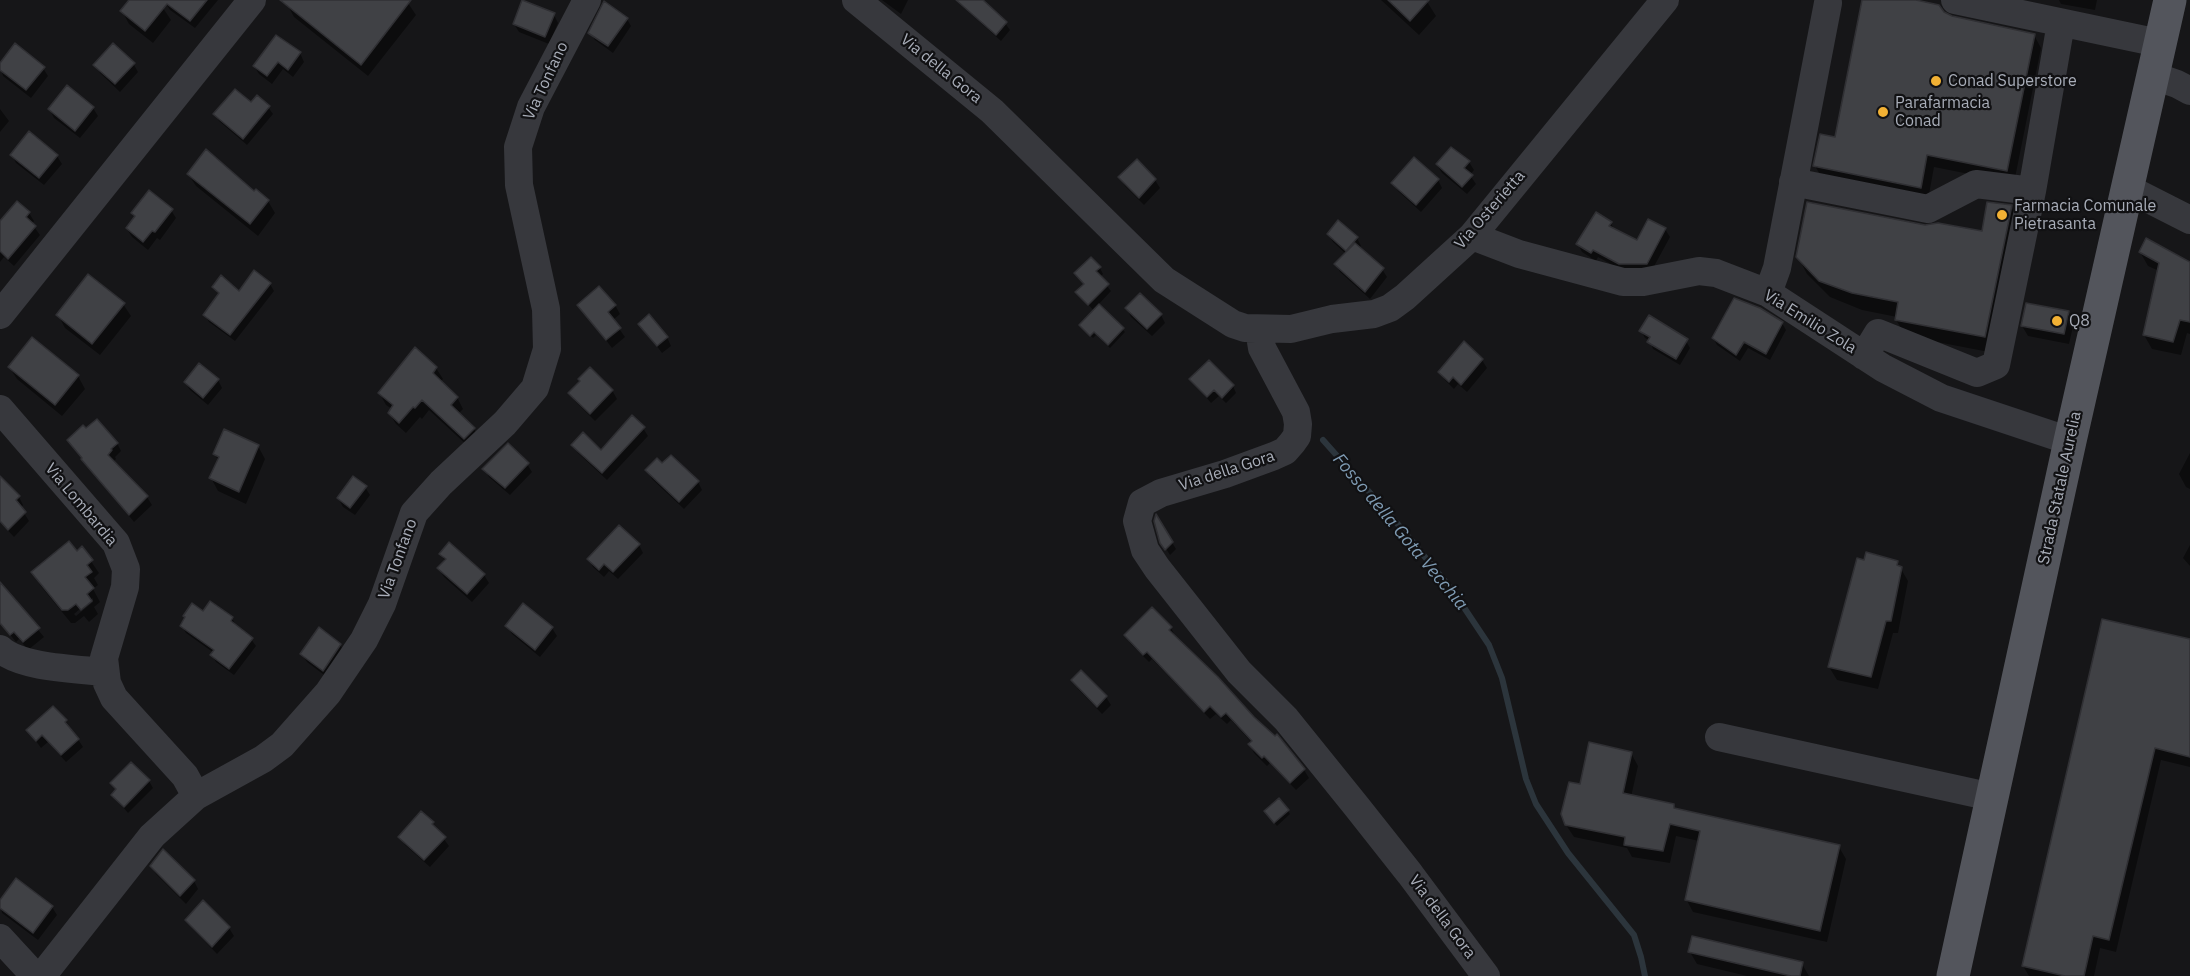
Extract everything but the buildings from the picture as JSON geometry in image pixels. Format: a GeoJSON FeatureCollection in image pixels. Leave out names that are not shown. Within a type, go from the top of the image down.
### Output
{"type":"FeatureCollection","features":[{"type":"Feature","properties":{"kind":"main road","name":"Strada Statale Aurelia"},"geometry":{"type":"LineString","coordinates":[[1953,976],[2151,75],[2170,0]]}},
{"type":"Feature","properties":{"kind":"street"},"geometry":{"type":"LineString","coordinates":[[0,315],[252,0]]}},
{"type":"Feature","properties":{"kind":"street","name":"Via Tonfano"},"geometry":{"type":"LineString","coordinates":[[42,976],[152,836],[196,796],[263,759],[282,745],[328,693],[364,640],[382,604],[397,567],[414,513],[441,483],[505,423],[534,388],[547,349],[546,309],[519,185],[518,147],[531,107],[587,0]]}},
{"type":"Feature","properties":{"kind":"street","name":"Via della Gora"},"geometry":{"type":"LineString","coordinates":[[856,0],[992,111],[1164,280],[1233,324],[1259,329],[1262,348],[1296,412],[1297,436],[1285,452],[1225,474],[1161,493],[1142,503],[1137,521],[1145,550],[1233,664],[1286,719],[1357,807],[1486,976]]}},
{"type":"Feature","properties":{"kind":"street","name":"Via Osterietta"},"geometry":{"type":"LineString","coordinates":[[1259,329],[1291,329],[1332,318],[1374,314],[1390,308],[1405,297],[1472,236],[1665,0]]}},
{"type":"Feature","properties":{"kind":"street"},"geometry":{"type":"LineString","coordinates":[[1955,0],[2159,43]]}},
{"type":"Feature","properties":{"kind":"street"},"geometry":{"type":"LineString","coordinates":[[1768,293],[1777,268],[1828,1]]}},
{"type":"Feature","properties":{"kind":"street"},"geometry":{"type":"LineString","coordinates":[[1863,356],[1878,333],[1977,373],[1996,364],[2032,191],[2061,23]]}},
{"type":"Feature","properties":{"kind":"street"},"geometry":{"type":"LineString","coordinates":[[2151,75],[2190,91]]}},
{"type":"Feature","properties":{"kind":"street"},"geometry":{"type":"LineString","coordinates":[[1793,182],[1928,209],[1976,184],[2032,191]]}},
{"type":"Feature","properties":{"kind":"street"},"geometry":{"type":"LineString","coordinates":[[2127,188],[2190,220]]}},
{"type":"Feature","properties":{"kind":"street","name":"Via Emilio Zola"},"geometry":{"type":"LineString","coordinates":[[1472,236],[1519,254],[1623,282],[1643,282],[1700,271],[1716,273],[1768,293],[1863,356],[1941,398],[2070,441]]}},
{"type":"Feature","properties":{"kind":"street","name":"Via Lombardia"},"geometry":{"type":"LineString","coordinates":[[0,409],[98,520],[116,543],[122,557],[126,569],[125,587],[104,658],[104,672]]}},
{"type":"Feature","properties":{"kind":"street"},"geometry":{"type":"LineString","coordinates":[[39,664],[65,644]]}},
{"type":"Feature","properties":{"kind":"street"},"geometry":{"type":"LineString","coordinates":[[0,649],[6,655],[16,659],[104,672],[114,698],[186,776],[196,796]]}},
{"type":"Feature","properties":{"kind":"street"},"geometry":{"type":"LineString","coordinates":[[1719,737],[1992,796]]}},
{"type":"Feature","properties":{"kind":"street"},"geometry":{"type":"LineString","coordinates":[[0,938],[35,976]]}},
{"type":"Feature","properties":{"kind":"waterway","name":"Fosso della Gota Vecchia"},"geometry":{"type":"LineString","coordinates":[[1323,440],[1396,522],[1453,591],[1489,645],[1502,678],[1526,779],[1536,804],[1568,853],[1634,935],[1645,976]]}},
{"type":"Feature","properties":{"kind":"place","name":"Conad Superstore"},"geometry":{"type":"Point","coordinates":[1936,81]}},
{"type":"Feature","properties":{"kind":"place","name":"Parafarmacia Conad"},"geometry":{"type":"Point","coordinates":[1883,112]}},
{"type":"Feature","properties":{"kind":"place","name":"Farmacia Comunale Pietrasanta"},"geometry":{"type":"Point","coordinates":[2002,215]}},
{"type":"Feature","properties":{"kind":"place","name":"Q8"},"geometry":{"type":"Point","coordinates":[2057,321]}}]}
